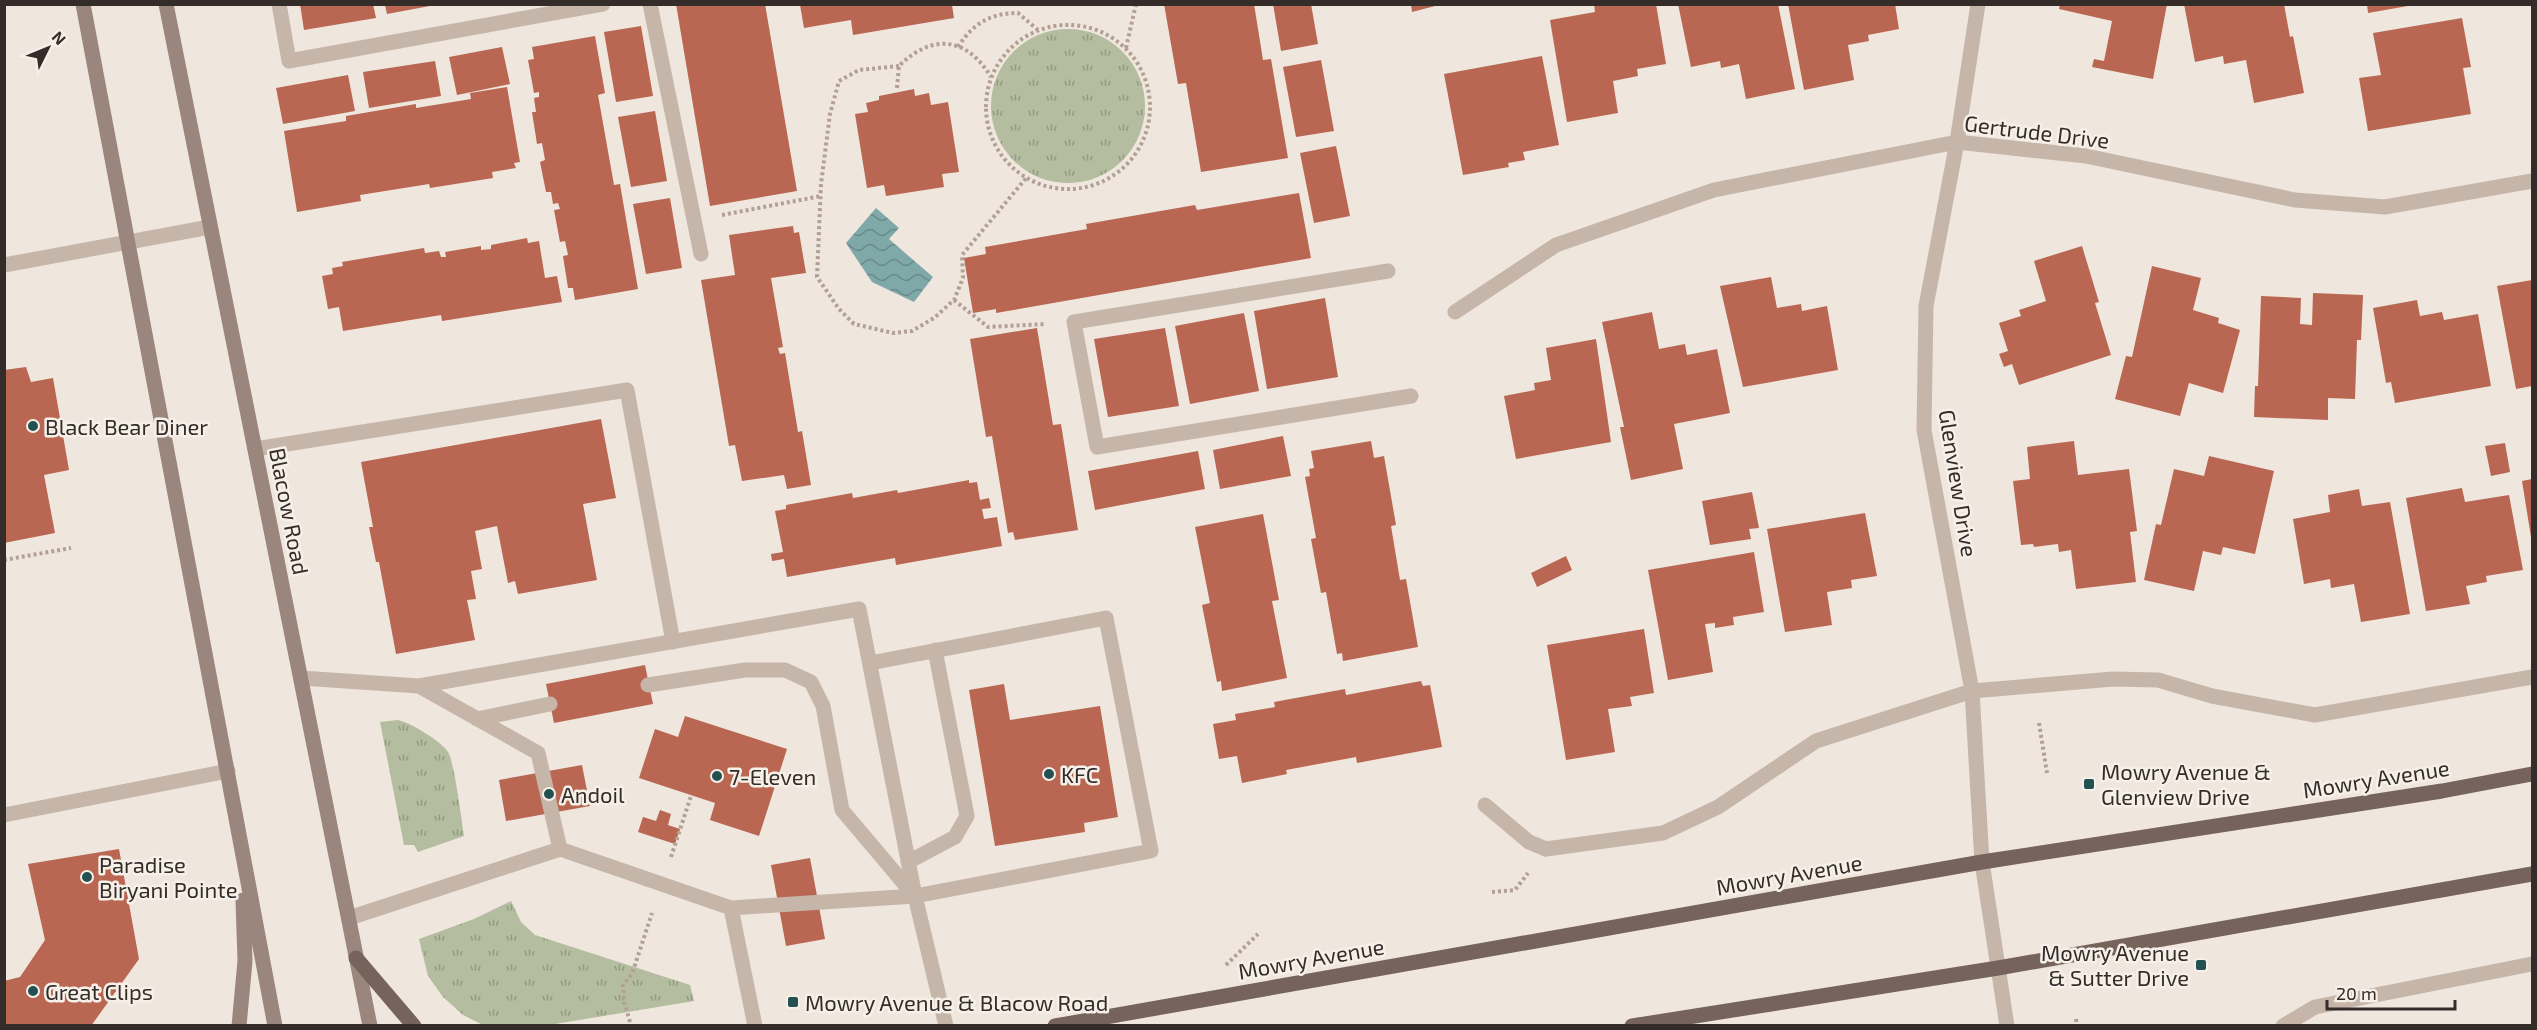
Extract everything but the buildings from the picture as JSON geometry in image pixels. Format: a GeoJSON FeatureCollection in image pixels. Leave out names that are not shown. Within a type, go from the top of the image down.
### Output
{"type":"FeatureCollection","features":[{"type":"Feature","properties":{"kind":"main road"},"geometry":{"type":"LineString","coordinates":[[83,4],[275,1026]]}},
{"type":"Feature","properties":{"kind":"main road","name":"Blacow Road"},"geometry":{"type":"LineString","coordinates":[[166,4],[370,1026]]}},
{"type":"Feature","properties":{"kind":"main road","name":"Mowry Avenue"},"geometry":{"type":"LineString","coordinates":[[1055,1026],[1982,862],[2442,791],[2532,774]]}},
{"type":"Feature","properties":{"kind":"main road"},"geometry":{"type":"LineString","coordinates":[[239,1026],[244,961],[242,855]]}},
{"type":"Feature","properties":{"kind":"main road"},"geometry":{"type":"LineString","coordinates":[[1632,1026],[1998,968],[2532,874]]}},
{"type":"Feature","properties":{"kind":"main road"},"geometry":{"type":"LineString","coordinates":[[356,958],[414,1026]]}},
{"type":"Feature","properties":{"kind":"street"},"geometry":{"type":"LineString","coordinates":[[279,4],[289,62],[603,4]]}},
{"type":"Feature","properties":{"kind":"street"},"geometry":{"type":"LineString","coordinates":[[650,4],[700,254]]}},
{"type":"Feature","properties":{"kind":"street","name":"Glenview Drive"},"geometry":{"type":"LineString","coordinates":[[1978,4],[1957,142],[1926,306],[1924,430],[1972,691],[1982,862],[2007,1026]]}},
{"type":"Feature","properties":{"kind":"street","name":"Gertrude Drive"},"geometry":{"type":"LineString","coordinates":[[1455,312],[1556,245],[1714,190],[1957,142],[2086,156],[2295,200],[2385,207],[2532,181]]}},
{"type":"Feature","properties":{"kind":"street"},"geometry":{"type":"LineString","coordinates":[[4,265],[210,227]]}},
{"type":"Feature","properties":{"kind":"street"},"geometry":{"type":"LineString","coordinates":[[1388,271],[1074,322],[1097,447],[1411,396]]}},
{"type":"Feature","properties":{"kind":"street"},"geometry":{"type":"LineString","coordinates":[[255,449],[627,390],[673,642]]}},
{"type":"Feature","properties":{"kind":"street"},"geometry":{"type":"LineString","coordinates":[[301,678],[419,686],[859,609],[915,896],[946,1026]]}},
{"type":"Feature","properties":{"kind":"street"},"geometry":{"type":"LineString","coordinates":[[349,918],[560,849],[731,908],[915,896],[1151,851],[1106,618],[870,663]]}},
{"type":"Feature","properties":{"kind":"street"},"geometry":{"type":"LineString","coordinates":[[908,862],[955,837],[967,816],[935,650]]}},
{"type":"Feature","properties":{"kind":"street"},"geometry":{"type":"LineString","coordinates":[[648,685],[745,670],[785,670],[811,682],[823,706],[842,810],[915,896]]}},
{"type":"Feature","properties":{"kind":"street"},"geometry":{"type":"LineString","coordinates":[[1485,805],[1529,842],[1546,849],[1663,833],[1718,807],[1816,741],[1972,691],[2113,679],[2158,680],[2212,696],[2315,715],[2532,677]]}},
{"type":"Feature","properties":{"kind":"street"},"geometry":{"type":"LineString","coordinates":[[419,686],[538,753],[560,849]]}},
{"type":"Feature","properties":{"kind":"street"},"geometry":{"type":"LineString","coordinates":[[477,719],[550,704]]}},
{"type":"Feature","properties":{"kind":"street"},"geometry":{"type":"LineString","coordinates":[[4,815],[228,771]]}},
{"type":"Feature","properties":{"kind":"street"},"geometry":{"type":"LineString","coordinates":[[731,908],[755,1026]]}},
{"type":"Feature","properties":{"kind":"street"},"geometry":{"type":"LineString","coordinates":[[2283,1026],[2315,1007],[2532,964]]}},
{"type":"Feature","properties":{"kind":"path"},"geometry":{"type":"LineString","coordinates":[[1126,48],[1136,4]]}},
{"type":"Feature","properties":{"kind":"path"},"geometry":{"type":"LineString","coordinates":[[958,46],[967,32],[984,20],[1000,13],[1018,13],[1038,30]]}},
{"type":"Feature","properties":{"kind":"path"},"geometry":{"type":"LineString","coordinates":[[1074,24],[1102,32],[1126,48],[1142,71],[1150,99],[1148,127],[1137,153],[1117,173],[1092,186],[1065,189],[1040,184],[1017,172],[999,153],[989,129],[986,103],[991,78],[1004,55],[1023,37],[1038,30],[1047,26],[1074,24]]}},
{"type":"Feature","properties":{"kind":"path"},"geometry":{"type":"LineString","coordinates":[[991,78],[971,51],[953,44],[931,46],[912,53],[899,66],[859,70],[838,81],[830,114],[821,196],[816,277],[839,309],[854,324],[893,333],[912,331],[934,318],[954,300],[963,278],[962,255],[1027,177]]}},
{"type":"Feature","properties":{"kind":"path"},"geometry":{"type":"LineString","coordinates":[[897,88],[899,66]]}},
{"type":"Feature","properties":{"kind":"path"},"geometry":{"type":"LineString","coordinates":[[694,220],[821,196]]}},
{"type":"Feature","properties":{"kind":"path"},"geometry":{"type":"LineString","coordinates":[[954,300],[987,327],[1074,322]]}},
{"type":"Feature","properties":{"kind":"path"},"geometry":{"type":"LineString","coordinates":[[4,560],[71,548]]}},
{"type":"Feature","properties":{"kind":"path"},"geometry":{"type":"LineString","coordinates":[[2039,723],[2047,773]]}},
{"type":"Feature","properties":{"kind":"path"},"geometry":{"type":"LineString","coordinates":[[1492,892],[1515,890],[1546,849]]}},
{"type":"Feature","properties":{"kind":"path"},"geometry":{"type":"LineString","coordinates":[[2076,1019],[2077,1026]]}},
{"type":"Feature","properties":{"kind":"green space"},"geometry":{"type":"Polygon","coordinates":[[[1068,29],[1097,35],[1111,42],[1122,52],[1132,63],[1139,77],[1145,106],[1139,135],[1132,149],[1122,160],[1111,170],[1097,177],[1068,183],[1039,177],[1025,170],[1014,160],[1004,149],[997,135],[991,106],[997,77],[1004,63],[1014,52],[1025,42],[1039,35],[1068,29]]]}},
{"type":"Feature","properties":{"kind":"green space"},"geometry":{"type":"Polygon","coordinates":[[[398,720],[425,733],[448,752],[460,806],[464,836],[418,852],[414,845],[404,845],[380,722],[398,720]]]}},
{"type":"Feature","properties":{"kind":"green space"},"geometry":{"type":"Polygon","coordinates":[[[511,901],[521,922],[535,935],[690,985],[694,1001],[549,1025],[483,1025],[463,1015],[443,997],[428,976],[419,939],[474,919],[511,901]]]}},
{"type":"Feature","properties":{"kind":"water"},"geometry":{"type":"Polygon","coordinates":[[[876,208],[899,228],[889,239],[933,277],[914,302],[872,282],[846,243],[876,208]]]}},
{"type":"Feature","properties":{"kind":"place","name":"Black Bear Diner"},"geometry":{"type":"Point","coordinates":[33,426]}},
{"type":"Feature","properties":{"kind":"place","name":"KFC"},"geometry":{"type":"Point","coordinates":[1049,774]}},
{"type":"Feature","properties":{"kind":"place","name":"7-Eleven"},"geometry":{"type":"Point","coordinates":[717,776]}},
{"type":"Feature","properties":{"kind":"place","name":"Mowry Avenue & Glenview Drive"},"geometry":{"type":"Point","coordinates":[2089,784]}},
{"type":"Feature","properties":{"kind":"place","name":"Andoil"},"geometry":{"type":"Point","coordinates":[549,794]}},
{"type":"Feature","properties":{"kind":"place","name":"Paradise Biryani Pointe"},"geometry":{"type":"Point","coordinates":[87,877]}},
{"type":"Feature","properties":{"kind":"place","name":"Mowry Avenue & Sutter Drive"},"geometry":{"type":"Point","coordinates":[2201,965]}},
{"type":"Feature","properties":{"kind":"place","name":"Great Clips"},"geometry":{"type":"Point","coordinates":[33,991]}},
{"type":"Feature","properties":{"kind":"place","name":"Mowry Avenue & Blacow Road"},"geometry":{"type":"Point","coordinates":[793,1002]}}]}
